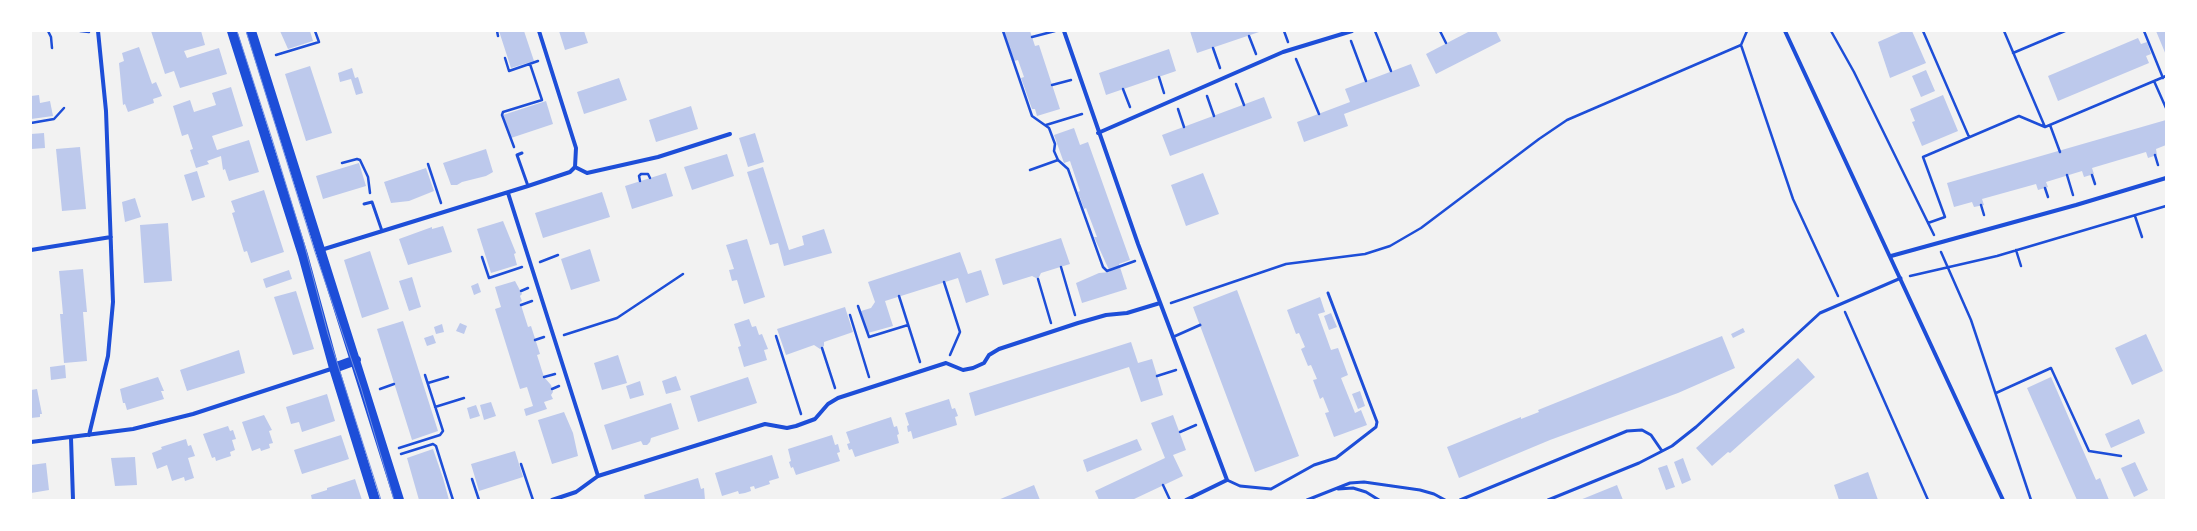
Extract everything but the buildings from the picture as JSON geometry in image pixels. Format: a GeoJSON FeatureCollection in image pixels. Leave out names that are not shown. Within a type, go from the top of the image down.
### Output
{"type":"FeatureCollection","features":[{"type":"Feature","properties":{"kind":"main road"},"geometry":{"type":"LineString","coordinates":[[232,31],[302,255],[334,368],[375,500]]}},
{"type":"Feature","properties":{"kind":"main road"},"geometry":{"type":"LineString","coordinates":[[251,31],[399,500]]}},
{"type":"Feature","properties":{"kind":"main road"},"geometry":{"type":"LineString","coordinates":[[334,368],[356,360]]}},
{"type":"Feature","properties":{"kind":"street"},"geometry":{"type":"LineString","coordinates":[[89,435],[108,356],[113,302],[106,111],[98,31]]}},
{"type":"Feature","properties":{"kind":"street"},"geometry":{"type":"LineString","coordinates":[[320,250],[508,193],[570,172],[575,167],[576,148],[539,31]]}},
{"type":"Feature","properties":{"kind":"street"},"geometry":{"type":"LineString","coordinates":[[1064,31],[1090,111],[1143,259],[1227,480],[1186,500]]}},
{"type":"Feature","properties":{"kind":"street"},"geometry":{"type":"LineString","coordinates":[[1785,31],[2004,500]]}},
{"type":"Feature","properties":{"kind":"street"},"geometry":{"type":"LineString","coordinates":[[1098,133],[1259,62],[1292,49],[1350,32]]}},
{"type":"Feature","properties":{"kind":"street"},"geometry":{"type":"LineString","coordinates":[[575,167],[587,173],[658,157],[730,134]]}},
{"type":"Feature","properties":{"kind":"street"},"geometry":{"type":"LineString","coordinates":[[1891,256],[2076,205],[2166,178]]}},
{"type":"Feature","properties":{"kind":"street"},"geometry":{"type":"LineString","coordinates":[[508,193],[598,476]]}},
{"type":"Feature","properties":{"kind":"street"},"geometry":{"type":"LineString","coordinates":[[31,250],[111,237]]}},
{"type":"Feature","properties":{"kind":"street"},"geometry":{"type":"LineString","coordinates":[[552,500],[576,492],[598,476],[765,424],[787,428],[804,424],[815,419],[828,404],[838,398],[872,388],[922,370],[946,363],[963,370],[973,368],[984,363],[989,354],[999,349],[1106,315],[1127,313],[1161,305]]}},
{"type":"Feature","properties":{"kind":"street"},"geometry":{"type":"LineString","coordinates":[[31,442],[133,429],[194,414],[334,368]]}},
{"type":"Feature","properties":{"kind":"street"},"geometry":{"type":"LineString","coordinates":[[71,438],[73,500]]}},
{"type":"Feature","properties":{"kind":"lane"},"geometry":{"type":"LineString","coordinates":[[522,154],[517,155],[528,186]]}},
{"type":"Feature","properties":{"kind":"lane"},"geometry":{"type":"LineString","coordinates":[[364,204],[372,202],[382,231]]}},
{"type":"Feature","properties":{"kind":"lane"},"geometry":{"type":"LineString","coordinates":[[1548,500],[1639,463],[1662,451],[1696,427],[1820,312],[1901,278]]}},
{"type":"Feature","properties":{"kind":"lane"},"geometry":{"type":"LineString","coordinates":[[1227,480],[1244,486],[1271,489],[1314,465],[1336,458],[1376,427],[1377,422],[1328,293]]}},
{"type":"Feature","properties":{"kind":"lane"},"geometry":{"type":"LineString","coordinates":[[1173,337],[1200,326]]}},
{"type":"Feature","properties":{"kind":"lane"},"geometry":{"type":"LineString","coordinates":[[1460,500],[1627,431],[1642,430],[1651,435],[1662,451]]}},
{"type":"Feature","properties":{"kind":"lane"},"geometry":{"type":"LineString","coordinates":[[1306,500],[1350,483],[1364,482],[1420,490],[1434,494],[1444,500]]}},
{"type":"Feature","properties":{"kind":"lane"},"geometry":{"type":"LineString","coordinates":[[1332,490],[1353,488],[1366,492],[1379,500]]}},
{"type":"Feature","properties":{"kind":"lane"},"geometry":{"type":"LineString","coordinates":[[1310,498],[1316,500]]}},
{"type":"Feature","properties":{"kind":"path"},"geometry":{"type":"LineString","coordinates":[[48,31],[51,36],[52,48]]}},
{"type":"Feature","properties":{"kind":"path"},"geometry":{"type":"LineString","coordinates":[[276,55],[319,42],[315,31]]}},
{"type":"Feature","properties":{"kind":"path"},"geometry":{"type":"LineString","coordinates":[[497,31],[498,36]]}},
{"type":"Feature","properties":{"kind":"path"},"geometry":{"type":"LineString","coordinates":[[1003,31],[1032,116],[1049,128],[1055,144],[1054,151],[1058,160],[1068,169],[1104,267],[1107,271],[1143,259]]}},
{"type":"Feature","properties":{"kind":"path"},"geometry":{"type":"LineString","coordinates":[[1032,37],[1055,31]]}},
{"type":"Feature","properties":{"kind":"path"},"geometry":{"type":"LineString","coordinates":[[1375,31],[1391,71]]}},
{"type":"Feature","properties":{"kind":"path"},"geometry":{"type":"LineString","coordinates":[[1440,31],[1446,43]]}},
{"type":"Feature","properties":{"kind":"path"},"geometry":{"type":"LineString","coordinates":[[1161,305],[1286,264],[1365,254],[1390,246],[1421,228],[1539,139],[1567,120],[1740,45],[1747,31]]}},
{"type":"Feature","properties":{"kind":"path"},"geometry":{"type":"LineString","coordinates":[[1831,31],[1854,72],[1948,266],[1971,320],[2031,500]]}},
{"type":"Feature","properties":{"kind":"path"},"geometry":{"type":"LineString","coordinates":[[1923,31],[1969,137]]}},
{"type":"Feature","properties":{"kind":"path"},"geometry":{"type":"LineString","coordinates":[[2004,31],[2045,127]]}},
{"type":"Feature","properties":{"kind":"path"},"geometry":{"type":"LineString","coordinates":[[2013,53],[2065,31]]}},
{"type":"Feature","properties":{"kind":"path"},"geometry":{"type":"LineString","coordinates":[[1928,223],[1945,217],[1923,157],[2019,116],[2045,127],[2164,77],[2144,31]]}},
{"type":"Feature","properties":{"kind":"path"},"geometry":{"type":"LineString","coordinates":[[1350,32],[1366,81]]}},
{"type":"Feature","properties":{"kind":"path"},"geometry":{"type":"LineString","coordinates":[[1249,36],[1259,62]]}},
{"type":"Feature","properties":{"kind":"path"},"geometry":{"type":"LineString","coordinates":[[1740,45],[1793,199],[1841,303],[1928,500]]}},
{"type":"Feature","properties":{"kind":"path"},"geometry":{"type":"LineString","coordinates":[[1213,48],[1224,78]]}},
{"type":"Feature","properties":{"kind":"path"},"geometry":{"type":"LineString","coordinates":[[1292,49],[1319,114]]}},
{"type":"Feature","properties":{"kind":"path"},"geometry":{"type":"LineString","coordinates":[[504,58],[509,71],[547,58]]}},
{"type":"Feature","properties":{"kind":"path"},"geometry":{"type":"LineString","coordinates":[[517,155],[502,115],[503,112],[542,100],[530,64]]}},
{"type":"Feature","properties":{"kind":"path"},"geometry":{"type":"LineString","coordinates":[[1233,74],[1244,105]]}},
{"type":"Feature","properties":{"kind":"path"},"geometry":{"type":"LineString","coordinates":[[1052,85],[1079,77]]}},
{"type":"Feature","properties":{"kind":"path"},"geometry":{"type":"LineString","coordinates":[[1159,77],[1168,103]]}},
{"type":"Feature","properties":{"kind":"path"},"geometry":{"type":"LineString","coordinates":[[2154,81],[2166,108]]}},
{"type":"Feature","properties":{"kind":"path"},"geometry":{"type":"LineString","coordinates":[[1204,87],[1214,116]]}},
{"type":"Feature","properties":{"kind":"path"},"geometry":{"type":"LineString","coordinates":[[1124,89],[1134,117]]}},
{"type":"Feature","properties":{"kind":"path"},"geometry":{"type":"LineString","coordinates":[[1174,100],[1184,127]]}},
{"type":"Feature","properties":{"kind":"path"},"geometry":{"type":"LineString","coordinates":[[31,123],[54,119],[64,108]]}},
{"type":"Feature","properties":{"kind":"path"},"geometry":{"type":"LineString","coordinates":[[1046,125],[1090,111]]}},
{"type":"Feature","properties":{"kind":"path"},"geometry":{"type":"LineString","coordinates":[[2050,125],[2060,152]]}},
{"type":"Feature","properties":{"kind":"path"},"geometry":{"type":"LineString","coordinates":[[2155,155],[2158,165]]}},
{"type":"Feature","properties":{"kind":"path"},"geometry":{"type":"LineString","coordinates":[[342,163],[357,158],[360,160],[368,177],[372,202]]}},
{"type":"Feature","properties":{"kind":"path"},"geometry":{"type":"LineString","coordinates":[[1030,170],[1058,160]]}},
{"type":"Feature","properties":{"kind":"path"},"geometry":{"type":"LineString","coordinates":[[428,164],[444,212]]}},
{"type":"Feature","properties":{"kind":"path"},"geometry":{"type":"LineString","coordinates":[[640,181],[641,174],[648,174],[650,178]]}},
{"type":"Feature","properties":{"kind":"path"},"geometry":{"type":"LineString","coordinates":[[2067,175],[2076,205]]}},
{"type":"Feature","properties":{"kind":"path"},"geometry":{"type":"LineString","coordinates":[[2092,175],[2095,184]]}},
{"type":"Feature","properties":{"kind":"path"},"geometry":{"type":"LineString","coordinates":[[2045,188],[2048,198]]}},
{"type":"Feature","properties":{"kind":"path"},"geometry":{"type":"LineString","coordinates":[[1981,205],[1984,215]]}},
{"type":"Feature","properties":{"kind":"path"},"geometry":{"type":"LineString","coordinates":[[1901,278],[2016,250],[2166,206]]}},
{"type":"Feature","properties":{"kind":"path"},"geometry":{"type":"LineString","coordinates":[[2135,216],[2142,237]]}},
{"type":"Feature","properties":{"kind":"path"},"geometry":{"type":"LineString","coordinates":[[2016,250],[2021,266]]}},
{"type":"Feature","properties":{"kind":"path"},"geometry":{"type":"LineString","coordinates":[[482,257],[489,278],[558,255]]}},
{"type":"Feature","properties":{"kind":"path"},"geometry":{"type":"LineString","coordinates":[[1061,267],[1078,323]]}},
{"type":"Feature","properties":{"kind":"path"},"geometry":{"type":"LineString","coordinates":[[554,338],[617,318],[683,274]]}},
{"type":"Feature","properties":{"kind":"path"},"geometry":{"type":"LineString","coordinates":[[1038,279],[1054,331]]}},
{"type":"Feature","properties":{"kind":"path"},"geometry":{"type":"LineString","coordinates":[[944,282],[960,332],[946,363]]}},
{"type":"Feature","properties":{"kind":"path"},"geometry":{"type":"LineString","coordinates":[[899,296],[922,370]]}},
{"type":"Feature","properties":{"kind":"path"},"geometry":{"type":"LineString","coordinates":[[858,306],[869,337],[908,325]]}},
{"type":"Feature","properties":{"kind":"path"},"geometry":{"type":"LineString","coordinates":[[850,315],[872,388]]}},
{"type":"Feature","properties":{"kind":"path"},"geometry":{"type":"LineString","coordinates":[[776,336],[804,424]]}},
{"type":"Feature","properties":{"kind":"path"},"geometry":{"type":"LineString","coordinates":[[822,348],[838,398]]}},
{"type":"Feature","properties":{"kind":"path"},"geometry":{"type":"LineString","coordinates":[[1157,376],[1184,367]]}},
{"type":"Feature","properties":{"kind":"path"},"geometry":{"type":"LineString","coordinates":[[1996,393],[2051,368],[2089,451],[2121,456]]}},
{"type":"Feature","properties":{"kind":"path"},"geometry":{"type":"LineString","coordinates":[[399,448],[440,435],[443,431],[425,374]]}},
{"type":"Feature","properties":{"kind":"path"},"geometry":{"type":"LineString","coordinates":[[428,383],[448,377]]}},
{"type":"Feature","properties":{"kind":"path"},"geometry":{"type":"LineString","coordinates":[[380,389],[394,384]]}},
{"type":"Feature","properties":{"kind":"path"},"geometry":{"type":"LineString","coordinates":[[435,407],[464,398]]}},
{"type":"Feature","properties":{"kind":"path"},"geometry":{"type":"LineString","coordinates":[[1180,432],[1205,422]]}},
{"type":"Feature","properties":{"kind":"path"},"geometry":{"type":"LineString","coordinates":[[401,454],[433,444],[436,446],[454,500]]}},
{"type":"Feature","properties":{"kind":"path"},"geometry":{"type":"LineString","coordinates":[[521,464],[532,500]]}},
{"type":"Feature","properties":{"kind":"path"},"geometry":{"type":"LineString","coordinates":[[472,479],[478,500]]}},
{"type":"Feature","properties":{"kind":"path"},"geometry":{"type":"LineString","coordinates":[[1163,485],[1170,500]]}},
{"type":"Feature","properties":{"kind":"tram line"},"geometry":{"type":"LineString","coordinates":[[237,31],[304,243],[328,334],[381,500]]}},
{"type":"Feature","properties":{"kind":"tram line"},"geometry":{"type":"LineString","coordinates":[[246,31],[315,252],[361,388],[394,500]]}}]}
